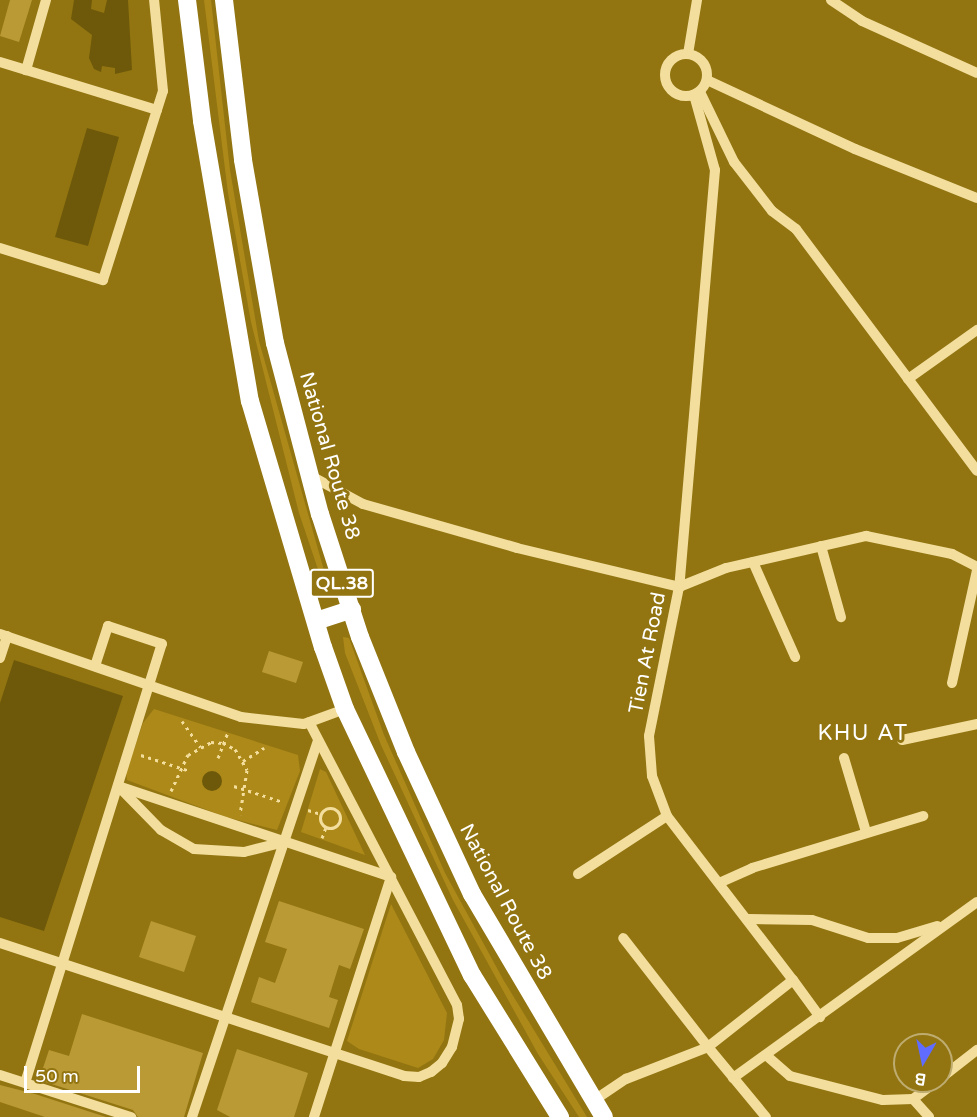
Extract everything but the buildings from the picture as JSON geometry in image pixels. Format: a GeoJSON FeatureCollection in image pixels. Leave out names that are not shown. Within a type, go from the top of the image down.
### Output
{"type":"FeatureCollection","features":[{"type":"Feature","properties":{"kind":"highway","name":"QL.38"},"geometry":{"type":"LineString","coordinates":[[187,0],[202,121],[250,401],[345,709],[472,975],[544,1094],[561,1117]]}},
{"type":"Feature","properties":{"kind":"highway","name":"National Route 38"},"geometry":{"type":"LineString","coordinates":[[224,0],[255,239],[275,343],[309,475],[351,609],[406,753],[472,894],[604,1117]]}},
{"type":"Feature","properties":{"kind":"highway"},"geometry":{"type":"LineString","coordinates":[[316,621],[351,609]]}},
{"type":"Feature","properties":{"kind":"highway"},"geometry":{"type":"LineString","coordinates":[[544,1094],[551,1117]]}},
{"type":"Feature","properties":{"kind":"street"},"geometry":{"type":"LineString","coordinates":[[26,70],[46,0]]}},
{"type":"Feature","properties":{"kind":"street"},"geometry":{"type":"LineString","coordinates":[[0,248],[103,280],[164,84],[154,0]]}},
{"type":"Feature","properties":{"kind":"street"},"geometry":{"type":"LineString","coordinates":[[688,54],[697,0]]}},
{"type":"Feature","properties":{"kind":"street"},"geometry":{"type":"LineString","coordinates":[[831,0],[862,21],[977,73]]}},
{"type":"Feature","properties":{"kind":"street"},"geometry":{"type":"LineString","coordinates":[[688,54],[702,61],[707,80],[697,93],[680,96],[666,81],[671,61],[688,54]]}},
{"type":"Feature","properties":{"kind":"street"},"geometry":{"type":"LineString","coordinates":[[0,62],[157,110]]}},
{"type":"Feature","properties":{"kind":"street"},"geometry":{"type":"LineString","coordinates":[[707,80],[855,149],[977,198]]}},
{"type":"Feature","properties":{"kind":"street"},"geometry":{"type":"LineString","coordinates":[[697,93],[734,162],[772,211],[796,229],[977,471]]}},
{"type":"Feature","properties":{"kind":"street","name":"Tien At Road"},"geometry":{"type":"LineString","coordinates":[[697,93],[715,170],[679,587],[649,736],[652,776],[667,816],[820,1017]]}},
{"type":"Feature","properties":{"kind":"street"},"geometry":{"type":"LineString","coordinates":[[908,379],[977,330]]}},
{"type":"Feature","properties":{"kind":"street"},"geometry":{"type":"LineString","coordinates":[[309,475],[363,504],[517,548],[679,587],[753,562],[866,536],[952,554],[977,569],[952,684]]}},
{"type":"Feature","properties":{"kind":"street"},"geometry":{"type":"LineString","coordinates":[[821,546],[841,617]]}},
{"type":"Feature","properties":{"kind":"street"},"geometry":{"type":"LineString","coordinates":[[753,562],[795,657]]}},
{"type":"Feature","properties":{"kind":"street"},"geometry":{"type":"LineString","coordinates":[[25,1083],[162,644],[108,626],[95,666]]}},
{"type":"Feature","properties":{"kind":"street"},"geometry":{"type":"LineString","coordinates":[[0,658],[4,635],[242,717],[293,725],[309,722],[345,709]]}},
{"type":"Feature","properties":{"kind":"street"},"geometry":{"type":"LineString","coordinates":[[0,943],[404,1076],[419,1077],[442,1063],[457,1034],[458,1005],[309,722]]}},
{"type":"Feature","properties":{"kind":"street"},"geometry":{"type":"LineString","coordinates":[[902,740],[977,724]]}},
{"type":"Feature","properties":{"kind":"street"},"geometry":{"type":"LineString","coordinates":[[192,1117],[318,740]]}},
{"type":"Feature","properties":{"kind":"street"},"geometry":{"type":"LineString","coordinates":[[844,758],[866,832]]}},
{"type":"Feature","properties":{"kind":"street"},"geometry":{"type":"LineString","coordinates":[[118,786],[391,877]]}},
{"type":"Feature","properties":{"kind":"street"},"geometry":{"type":"LineString","coordinates":[[118,786],[161,830],[194,849],[244,852],[284,842]]}},
{"type":"Feature","properties":{"kind":"street"},"geometry":{"type":"LineString","coordinates":[[578,874],[667,816]]}},
{"type":"Feature","properties":{"kind":"street"},"geometry":{"type":"LineString","coordinates":[[719,883],[752,868],[923,816]]}},
{"type":"Feature","properties":{"kind":"street"},"geometry":{"type":"LineString","coordinates":[[314,1117],[391,877]]}},
{"type":"Feature","properties":{"kind":"street"},"geometry":{"type":"LineString","coordinates":[[733,1078],[767,1056],[977,902]]}},
{"type":"Feature","properties":{"kind":"street"},"geometry":{"type":"LineString","coordinates":[[748,920],[812,920],[868,938],[897,938],[946,923]]}},
{"type":"Feature","properties":{"kind":"street"},"geometry":{"type":"LineString","coordinates":[[623,938],[766,1117]]}},
{"type":"Feature","properties":{"kind":"street"},"geometry":{"type":"LineString","coordinates":[[593,1101],[626,1079],[708,1047],[793,980]]}},
{"type":"Feature","properties":{"kind":"street"},"geometry":{"type":"LineString","coordinates":[[953,1069],[977,1050]]}},
{"type":"Feature","properties":{"kind":"street"},"geometry":{"type":"LineString","coordinates":[[767,1056],[790,1076],[819,1086],[883,1100],[913,1100],[922,1093]]}},
{"type":"Feature","properties":{"kind":"street"},"geometry":{"type":"LineString","coordinates":[[0,1075],[131,1117]]}},
{"type":"Feature","properties":{"kind":"street"},"geometry":{"type":"LineString","coordinates":[[913,1100],[929,1117]]}},
{"type":"Feature","properties":{"kind":"path"},"geometry":{"type":"LineString","coordinates":[[182,721],[200,747]]}},
{"type":"Feature","properties":{"kind":"path"},"geometry":{"type":"LineString","coordinates":[[219,758],[227,734]]}},
{"type":"Feature","properties":{"kind":"path"},"geometry":{"type":"LineString","coordinates":[[170,794],[179,768],[188,754],[211,742],[224,743],[235,749],[243,761],[246,790],[239,818]]}},
{"type":"Feature","properties":{"kind":"path"},"geometry":{"type":"LineString","coordinates":[[243,761],[264,748]]}},
{"type":"Feature","properties":{"kind":"path"},"geometry":{"type":"LineString","coordinates":[[140,754],[190,771]]}},
{"type":"Feature","properties":{"kind":"path"},"geometry":{"type":"LineString","coordinates":[[234,786],[285,803]]}},
{"type":"Feature","properties":{"kind":"path"},"geometry":{"type":"LineString","coordinates":[[308,809],[321,813],[333,808],[340,816],[337,826],[326,827]]}},
{"type":"Feature","properties":{"kind":"path"},"geometry":{"type":"LineString","coordinates":[[321,813],[321,821],[326,827]]}},
{"type":"Feature","properties":{"kind":"path"},"geometry":{"type":"LineString","coordinates":[[322,838],[326,827]]}},
{"type":"Feature","properties":{"kind":"shaded area"},"geometry":{"type":"Polygon","coordinates":[[[74,0],[92,0],[91,9],[104,13],[107,0],[128,0],[132,70],[115,74],[115,68],[102,66],[101,72],[94,69],[89,58],[92,35],[71,19],[74,0]]]}},
{"type":"Feature","properties":{"kind":"shaded area"},"geometry":{"type":"Polygon","coordinates":[[[204,0],[211,0],[230,170],[259,341],[329,588],[326,593],[299,513],[251,322],[228,193],[204,0]]]}},
{"type":"Feature","properties":{"kind":"shaded area"},"geometry":{"type":"Polygon","coordinates":[[[87,128],[119,137],[88,246],[55,237],[87,128]]]}},
{"type":"Feature","properties":{"kind":"shaded area"},"geometry":{"type":"Polygon","coordinates":[[[343,637],[349,638],[384,735],[445,873],[504,981],[587,1117],[579,1117],[538,1054],[453,900],[381,745],[345,653],[343,637]]]}},
{"type":"Feature","properties":{"kind":"shaded area"},"geometry":{"type":"Polygon","coordinates":[[[14,660],[123,696],[44,931],[0,917],[0,703],[14,660]]]}},
{"type":"Feature","properties":{"kind":"shaded area"},"geometry":{"type":"Polygon","coordinates":[[[154,709],[298,755],[300,771],[277,830],[226,817],[127,780],[126,772],[143,723],[154,709]]]}},
{"type":"Feature","properties":{"kind":"shaded area"},"geometry":{"type":"Polygon","coordinates":[[[320,769],[326,772],[365,855],[301,832],[320,769]]]}},
{"type":"Feature","properties":{"kind":"shaded area"},"geometry":{"type":"Polygon","coordinates":[[[208,771],[216,771],[222,777],[222,785],[216,791],[208,791],[202,785],[202,777],[208,771]]]}},
{"type":"Feature","properties":{"kind":"shaded area"},"geometry":{"type":"Polygon","coordinates":[[[391,904],[447,1013],[444,1040],[433,1059],[418,1068],[359,1049],[347,1041],[391,904]]]}},
{"type":"Feature","properties":{"kind":"district","name":"KHU AT"},"geometry":{"type":"Point","coordinates":[863,734]}}]}
